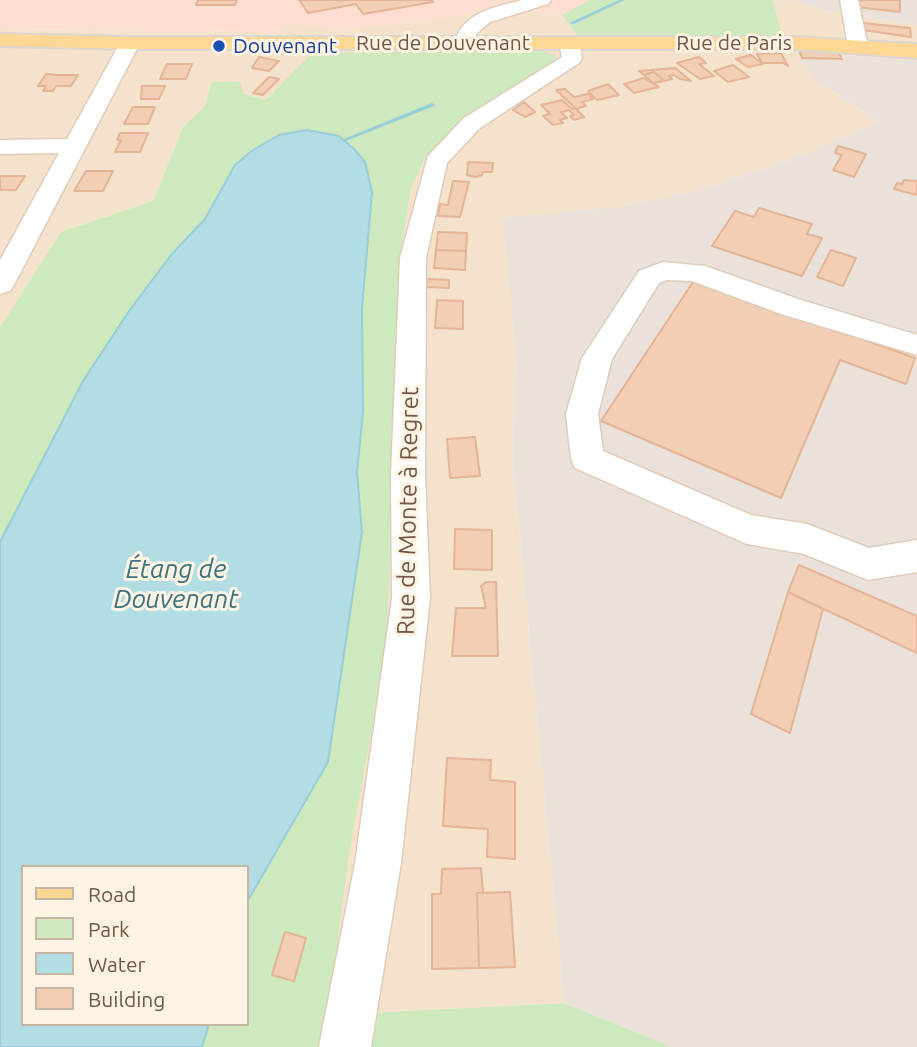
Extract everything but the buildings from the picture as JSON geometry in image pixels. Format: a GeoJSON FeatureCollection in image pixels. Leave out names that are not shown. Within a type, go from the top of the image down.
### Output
{"type":"FeatureCollection","features":[{"type":"Feature","properties":{"kind":"main road","name":"Rue de Douvenant"},"geometry":{"type":"LineString","coordinates":[[0,40],[130,43],[560,43]]}},
{"type":"Feature","properties":{"kind":"main road","name":"Rue de Paris"},"geometry":{"type":"LineString","coordinates":[[560,43],[858,46],[917,51]]}},
{"type":"Feature","properties":{"kind":"street"},"geometry":{"type":"LineString","coordinates":[[849,0],[858,46]]}},
{"type":"Feature","properties":{"kind":"street"},"geometry":{"type":"LineString","coordinates":[[526,43],[515,20],[533,3]]}},
{"type":"Feature","properties":{"kind":"street"},"geometry":{"type":"LineString","coordinates":[[464,43],[464,37],[474,24],[494,12],[533,3]]}},
{"type":"Feature","properties":{"kind":"street"},"geometry":{"type":"LineString","coordinates":[[0,285],[130,43]]}},
{"type":"Feature","properties":{"kind":"street","name":"Rue de Monte à Regret"},"geometry":{"type":"LineString","coordinates":[[345,1047],[378,863],[411,598],[408,475],[413,258],[436,161],[472,122],[572,59],[560,43]]}},
{"type":"Feature","properties":{"kind":"street"},"geometry":{"type":"LineString","coordinates":[[0,147],[76,146]]}},
{"type":"Feature","properties":{"kind":"street"},"geometry":{"type":"LineString","coordinates":[[917,345],[791,307],[695,272],[663,271],[649,277],[597,358],[582,414],[587,459],[747,529],[807,540],[868,564],[917,556]]}},
{"type":"Feature","properties":{"kind":"shaded area"},"geometry":{"type":"Polygon","coordinates":[[[0,0],[589,0],[562,15],[482,10],[438,19],[341,30],[293,23],[275,32],[0,29],[0,0]]]}},
{"type":"Feature","properties":{"kind":"shaded area"},"geometry":{"type":"Polygon","coordinates":[[[773,0],[789,0],[829,11],[917,25],[917,61],[846,55],[846,61],[819,82],[879,122],[787,161],[696,191],[619,207],[516,350],[513,463],[564,1003],[328,1015],[393,484],[399,266],[411,188],[426,156],[462,120],[555,61],[313,53],[266,100],[243,94],[205,106],[183,127],[153,201],[61,232],[0,327],[0,29],[275,32],[293,23],[341,30],[438,19],[482,10],[562,15],[578,37],[780,35],[773,0]]]}},
{"type":"Feature","properties":{"kind":"shaded area"},"geometry":{"type":"Polygon","coordinates":[[[789,0],[917,0],[917,25],[829,11],[789,0]]]}},
{"type":"Feature","properties":{"kind":"shaded area"},"geometry":{"type":"Polygon","coordinates":[[[845,55],[917,61],[917,1047],[673,1047],[564,1003],[513,463],[516,350],[503,218],[619,207],[696,191],[787,161],[879,122],[819,82],[799,59],[846,61],[845,55]]]}},
{"type":"Feature","properties":{"kind":"green space"},"geometry":{"type":"Polygon","coordinates":[[[589,0],[773,0],[781,35],[578,37],[562,15],[589,0]]]}},
{"type":"Feature","properties":{"kind":"green space"},"geometry":{"type":"Polygon","coordinates":[[[539,50],[555,55],[556,61],[462,120],[426,156],[411,188],[399,266],[387,643],[348,861],[328,1015],[564,1003],[673,1047],[202,1047],[208,1026],[248,1026],[248,900],[328,762],[362,532],[357,472],[363,412],[362,309],[372,192],[365,162],[339,136],[307,130],[225,182],[205,219],[171,255],[129,311],[83,381],[0,542],[0,327],[61,232],[153,201],[183,127],[205,106],[212,82],[240,82],[243,94],[266,100],[312,53],[539,50]]]}},
{"type":"Feature","properties":{"kind":"water","name":"Étang de Douvenant"},"geometry":{"type":"Polygon","coordinates":[[[307,130],[339,136],[365,162],[372,192],[362,309],[363,412],[357,472],[362,532],[328,762],[248,900],[248,865],[21,865],[21,1026],[208,1026],[202,1047],[0,1047],[0,542],[83,381],[129,311],[171,255],[205,219],[235,165],[253,150],[279,135],[307,130]]]}},
{"type":"Feature","properties":{"kind":"waterway"},"geometry":{"type":"LineString","coordinates":[[572,23],[623,0]]}},
{"type":"Feature","properties":{"kind":"waterway"},"geometry":{"type":"LineString","coordinates":[[344,140],[432,105]]}},
{"type":"Feature","properties":{"kind":"place","name":"Douvenant"},"geometry":{"type":"Point","coordinates":[219,46]}}]}
